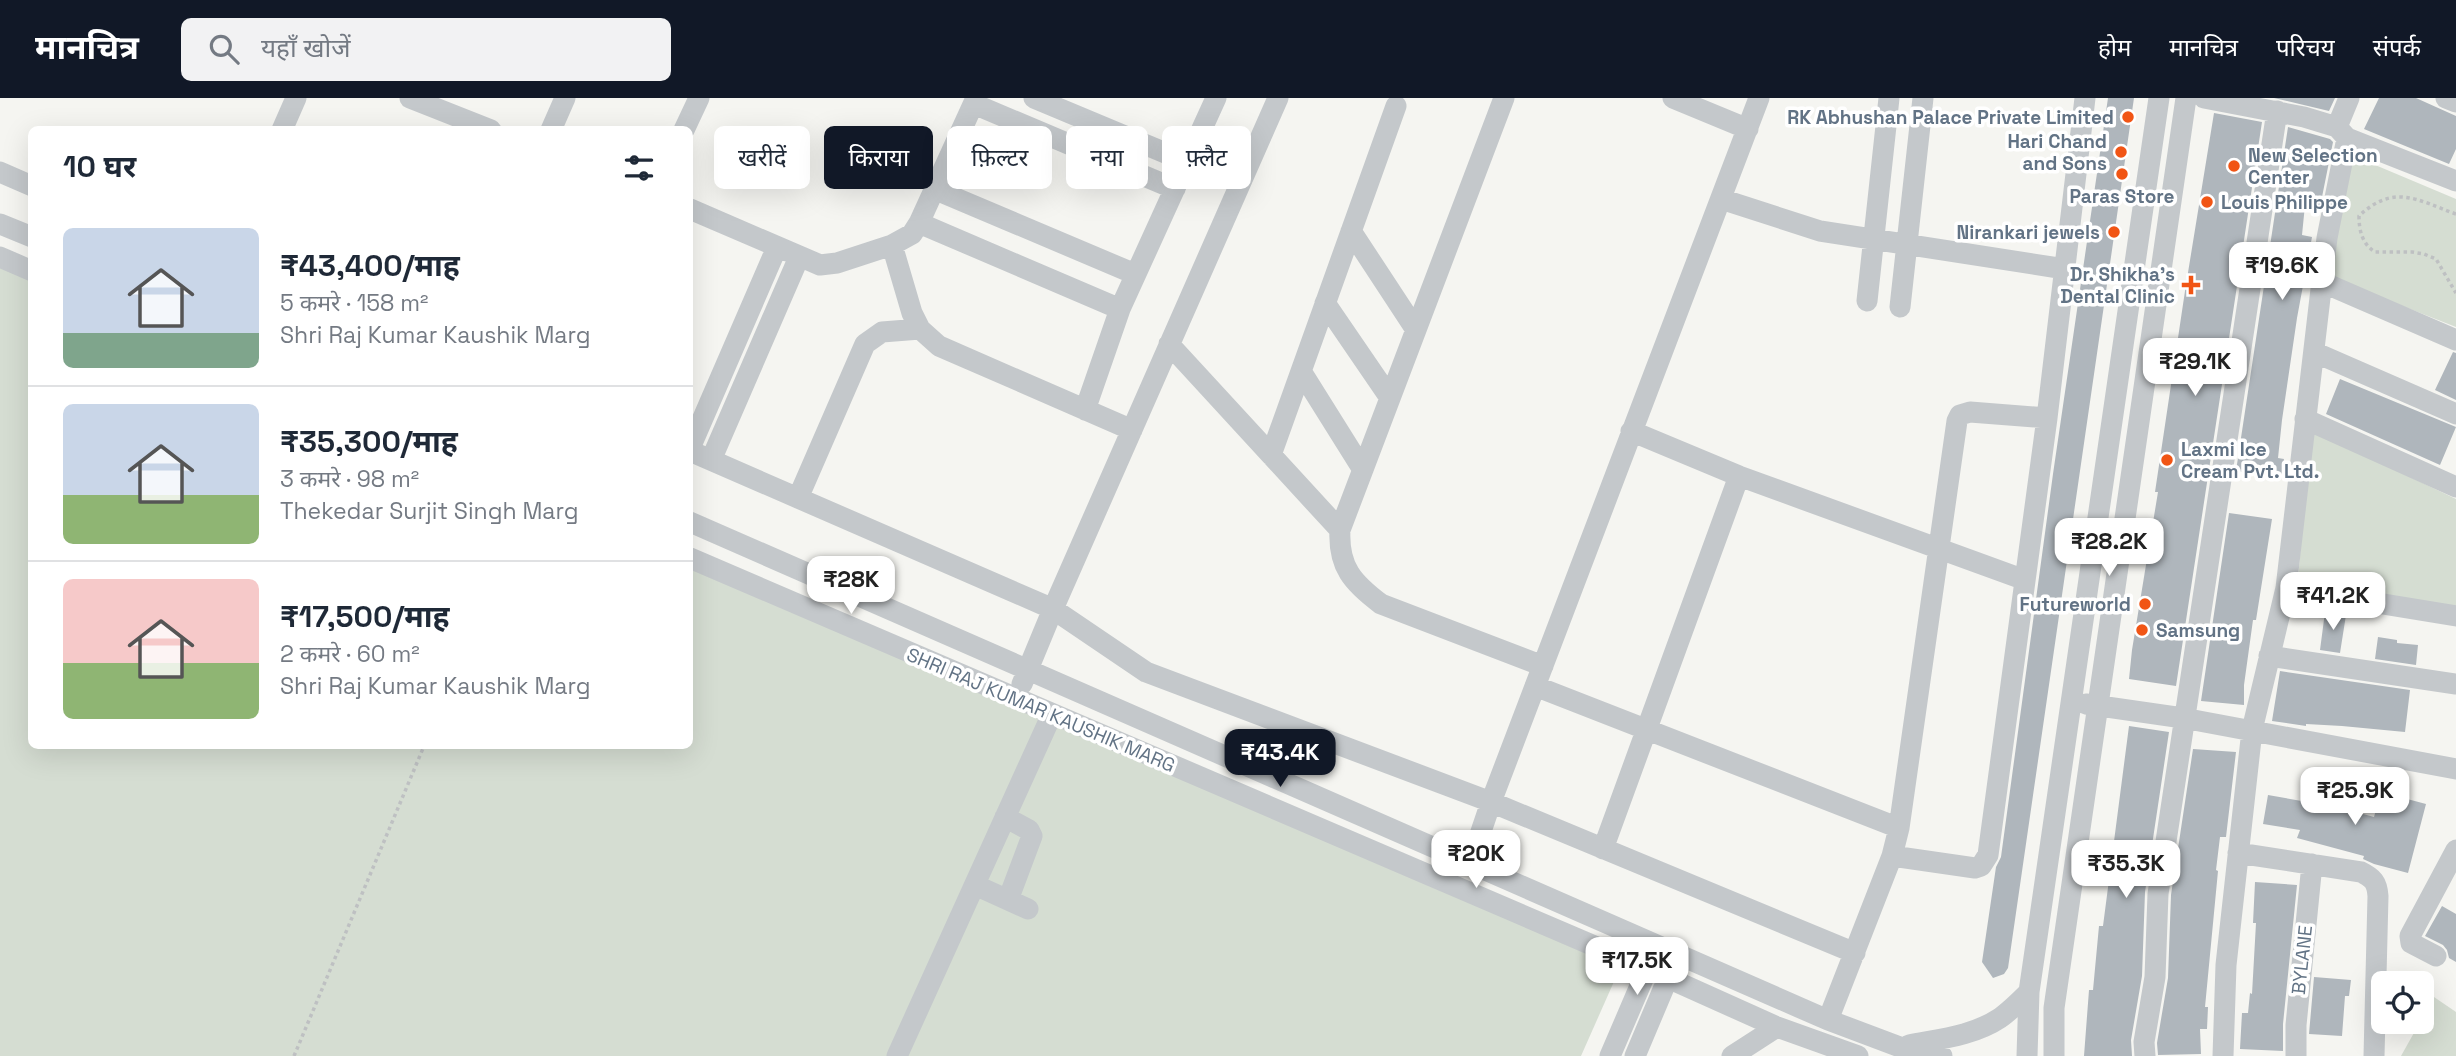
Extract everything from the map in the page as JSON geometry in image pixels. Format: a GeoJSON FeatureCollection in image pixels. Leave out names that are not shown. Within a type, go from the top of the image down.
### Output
{"type":"FeatureCollection","features":[{"type":"Feature","properties":{"kind":"street"},"geometry":{"type":"LineString","coordinates":[[284,126],[296,98]]}},
{"type":"Feature","properties":{"kind":"street"},"geometry":{"type":"LineString","coordinates":[[410,98],[480,126]]}},
{"type":"Feature","properties":{"kind":"street"},"geometry":{"type":"LineString","coordinates":[[553,126],[565,98]]}},
{"type":"Feature","properties":{"kind":"street"},"geometry":{"type":"LineString","coordinates":[[686,126],[699,98]]}},
{"type":"Feature","properties":{"kind":"street"},"geometry":{"type":"LineString","coordinates":[[1034,98],[1162,152]]}},
{"type":"Feature","properties":{"kind":"street"},"geometry":{"type":"LineString","coordinates":[[1203,126],[1216,98]]}},
{"type":"Feature","properties":{"kind":"street"},"geometry":{"type":"LineString","coordinates":[[1015,699],[1278,98]]}},
{"type":"Feature","properties":{"kind":"street"},"geometry":{"type":"LineString","coordinates":[[1504,98],[1340,530],[1339,551],[1348,574],[1381,604],[1543,666]]}},
{"type":"Feature","properties":{"kind":"street"},"geometry":{"type":"LineString","coordinates":[[1674,98],[1748,129]]}},
{"type":"Feature","properties":{"kind":"street"},"geometry":{"type":"LineString","coordinates":[[1470,864],[1491,802],[1759,98]]}},
{"type":"Feature","properties":{"kind":"street"},"geometry":{"type":"LineString","coordinates":[[1867,301],[1889,98]]}},
{"type":"Feature","properties":{"kind":"street"},"geometry":{"type":"LineString","coordinates":[[1900,307],[1923,98]]}},
{"type":"Feature","properties":{"kind":"street"},"geometry":{"type":"LineString","coordinates":[[1892,856],[1975,868],[1986,860],[2047,418],[2085,98]]}},
{"type":"Feature","properties":{"kind":"street"},"geometry":{"type":"LineString","coordinates":[[2027,1056],[2029,992],[2159,98]]}},
{"type":"Feature","properties":{"kind":"street"},"geometry":{"type":"LineString","coordinates":[[2054,1056],[2054,1008],[2186,98]]}},
{"type":"Feature","properties":{"kind":"street"},"geometry":{"type":"LineString","coordinates":[[2204,98],[2277,111],[2343,133],[2456,181]]}},
{"type":"Feature","properties":{"kind":"street"},"geometry":{"type":"LineString","coordinates":[[2223,1056],[2226,965],[2238,853],[2242,729],[2269,656],[2286,588],[2327,238],[2350,98]]}},
{"type":"Feature","properties":{"kind":"street"},"geometry":{"type":"LineString","coordinates":[[2446,98],[2456,102]]}},
{"type":"Feature","properties":{"kind":"street"},"geometry":{"type":"LineString","coordinates":[[693,210],[820,265],[828,265],[892,245],[912,234],[919,223],[975,101],[1162,183]]}},
{"type":"Feature","properties":{"kind":"street"},"geometry":{"type":"LineString","coordinates":[[1271,455],[1396,106]]}},
{"type":"Feature","properties":{"kind":"street"},"geometry":{"type":"LineString","coordinates":[[2145,1056],[2144,1042],[2155,977],[2158,894],[2277,111]]}},
{"type":"Feature","properties":{"kind":"street"},"geometry":{"type":"LineString","coordinates":[[0,172],[28,184]]}},
{"type":"Feature","properties":{"kind":"street"},"geometry":{"type":"LineString","coordinates":[[934,189],[1136,274]]}},
{"type":"Feature","properties":{"kind":"street"},"geometry":{"type":"LineString","coordinates":[[1085,410],[1120,309],[1175,189]]}},
{"type":"Feature","properties":{"kind":"street"},"geometry":{"type":"LineString","coordinates":[[1721,199],[1820,231],[2065,269]]}},
{"type":"Feature","properties":{"kind":"street"},"geometry":{"type":"LineString","coordinates":[[919,223],[1120,309]]}},
{"type":"Feature","properties":{"kind":"street"},"geometry":{"type":"LineString","coordinates":[[0,224],[28,235]]}},
{"type":"Feature","properties":{"kind":"street"},"geometry":{"type":"LineString","coordinates":[[1351,231],[1416,330]]}},
{"type":"Feature","properties":{"kind":"street"},"geometry":{"type":"LineString","coordinates":[[892,245],[919,329],[939,346],[1132,430]]}},
{"type":"Feature","properties":{"kind":"street"},"geometry":{"type":"LineString","coordinates":[[693,442],[777,247]]}},
{"type":"Feature","properties":{"kind":"street"},"geometry":{"type":"LineString","coordinates":[[0,257],[28,269]]}},
{"type":"Feature","properties":{"kind":"street"},"geometry":{"type":"LineString","coordinates":[[711,460],[799,257]]}},
{"type":"Feature","properties":{"kind":"street"},"geometry":{"type":"LineString","coordinates":[[2322,282],[2456,340]]}},
{"type":"Feature","properties":{"kind":"street"},"geometry":{"type":"LineString","coordinates":[[1325,303],[1390,398]]}},
{"type":"Feature","properties":{"kind":"street"},"geometry":{"type":"LineString","coordinates":[[798,498],[865,344],[882,332],[919,329]]}},
{"type":"Feature","properties":{"kind":"street"},"geometry":{"type":"LineString","coordinates":[[1170,344],[1340,530]]}},
{"type":"Feature","properties":{"kind":"street"},"geometry":{"type":"LineString","coordinates":[[2314,352],[2456,414]]}},
{"type":"Feature","properties":{"kind":"street"},"geometry":{"type":"LineString","coordinates":[[1301,371],[1363,470]]}},
{"type":"Feature","properties":{"kind":"street"},"geometry":{"type":"LineString","coordinates":[[1828,1020],[1892,856],[1899,828],[1955,431],[1960,415],[1970,412],[2047,418]]}},
{"type":"Feature","properties":{"kind":"street"},"geometry":{"type":"LineString","coordinates":[[2305,419],[2456,487]]}},
{"type":"Feature","properties":{"kind":"street"},"geometry":{"type":"LineString","coordinates":[[1631,431],[1739,476],[2025,580]]}},
{"type":"Feature","properties":{"kind":"street"},"geometry":{"type":"LineString","coordinates":[[693,451],[1053,610],[1146,672],[1491,802],[1855,953]]}},
{"type":"Feature","properties":{"kind":"street"},"geometry":{"type":"LineString","coordinates":[[1603,849],[1739,476]]}},
{"type":"Feature","properties":{"kind":"street","name":"SHRI RAJ KUMAR KAUSHIK MARG"},"geometry":{"type":"LineString","coordinates":[[693,523],[1828,1020],[1900,1047],[1942,1056]]}},
{"type":"Feature","properties":{"kind":"street","name":"SHRI RAJ KUMAR KAUSHIK MARG"},"geometry":{"type":"LineString","coordinates":[[693,559],[1648,969],[1777,1027],[1858,1056]]}},
{"type":"Feature","properties":{"kind":"street"},"geometry":{"type":"LineString","coordinates":[[2286,588],[2456,616]]}},
{"type":"Feature","properties":{"kind":"street"},"geometry":{"type":"LineString","coordinates":[[2269,656],[2456,684]]}},
{"type":"Feature","properties":{"kind":"street"},"geometry":{"type":"LineString","coordinates":[[1535,687],[1899,828]]}},
{"type":"Feature","properties":{"kind":"street"},"geometry":{"type":"LineString","coordinates":[[2070,702],[2183,718],[2456,769]]}},
{"type":"Feature","properties":{"kind":"street"},"geometry":{"type":"LineString","coordinates":[[897,1056],[1052,714]]}},
{"type":"Feature","properties":{"kind":"street"},"geometry":{"type":"LineString","coordinates":[[1005,817],[1029,830],[1032,836],[1008,900]]}},
{"type":"Feature","properties":{"kind":"street"},"geometry":{"type":"LineString","coordinates":[[2435,956],[2411,943],[2410,936],[2456,850]]}},
{"type":"Feature","properties":{"kind":"street"},"geometry":{"type":"LineString","coordinates":[[2238,853],[2361,872],[2372,877],[2377,886],[2374,1056]]}},
{"type":"Feature","properties":{"kind":"street","name":"BYLANE"},"geometry":{"type":"LineString","coordinates":[[2296,1056],[2296,1025],[2312,864]]}},
{"type":"Feature","properties":{"kind":"street"},"geometry":{"type":"LineString","coordinates":[[975,885],[1028,909]]}},
{"type":"Feature","properties":{"kind":"street"},"geometry":{"type":"LineString","coordinates":[[1616,1052],[1658,946]]}},
{"type":"Feature","properties":{"kind":"street"},"geometry":{"type":"LineString","coordinates":[[1635,1056],[1678,955]]}},
{"type":"Feature","properties":{"kind":"street"},"geometry":{"type":"LineString","coordinates":[[1900,1047],[1965,1034],[1991,1023],[2029,992]]}},
{"type":"Feature","properties":{"kind":"street"},"geometry":{"type":"LineString","coordinates":[[1732,1056],[1777,1027]]}},
{"type":"Feature","properties":{"kind":"path"},"geometry":{"type":"LineString","coordinates":[[2456,214],[2403,195],[2370,205],[2359,216],[2359,227],[2369,248],[2375,251],[2412,252],[2435,259],[2456,293]]}},
{"type":"Feature","properties":{"kind":"path"},"geometry":{"type":"LineString","coordinates":[[294,1056],[423,749]]}},
{"type":"Feature","properties":{"kind":"shaded area"},"geometry":{"type":"Polygon","coordinates":[[[2349,154],[2456,199],[2456,327],[2331,278],[2349,154]]]}},
{"type":"Feature","properties":{"kind":"shaded area"},"geometry":{"type":"Polygon","coordinates":[[[0,259],[28,271],[28,749],[693,749],[693,562],[1620,968],[1581,1056],[0,1056],[0,259]]]}},
{"type":"Feature","properties":{"kind":"shaded area"},"geometry":{"type":"Polygon","coordinates":[[[2310,429],[2456,499],[2456,612],[2298,580],[2310,429]]]}},
{"type":"Feature","properties":{"kind":"shaded area"},"geometry":{"type":"Polygon","coordinates":[[[2434,997],[2456,1012],[2456,1056],[2401,1056],[2413,1034],[2434,1034],[2434,997]]]}},
{"type":"Feature","properties":{"kind":"building"},"geometry":{"type":"Polygon","coordinates":[[[2108,98],[2134,98],[2008,968],[2004,974],[1993,978],[1982,962],[1996,867],[2001,857],[2108,98]]]}},
{"type":"Feature","properties":{"kind":"building"},"geometry":{"type":"Polygon","coordinates":[[[2274,98],[2335,98],[2329,111],[2274,98]]]}},
{"type":"Feature","properties":{"kind":"building"},"geometry":{"type":"Polygon","coordinates":[[[2379,98],[2416,98],[2456,116],[2456,149],[2449,164],[2364,129],[2379,98]]]}},
{"type":"Feature","properties":{"kind":"building"},"geometry":{"type":"Polygon","coordinates":[[[2214,113],[2262,122],[2176,686],[2129,679],[2185,291],[2214,113]]]}},
{"type":"Feature","properties":{"kind":"building"},"geometry":{"type":"Polygon","coordinates":[[[2288,127],[2333,142],[2320,207],[2305,205],[2302,235],[2312,237],[2282,420],[2278,458],[2284,459],[2281,478],[2236,471],[2288,127]]]}},
{"type":"Feature","properties":{"kind":"building"},"geometry":{"type":"Polygon","coordinates":[[[2453,352],[2456,353],[2456,400],[2435,390],[2453,352]]]}},
{"type":"Feature","properties":{"kind":"building"},"geometry":{"type":"Polygon","coordinates":[[[2340,379],[2456,427],[2440,465],[2326,414],[2340,379]]]}},
{"type":"Feature","properties":{"kind":"building"},"geometry":{"type":"Polygon","coordinates":[[[2229,513],[2272,519],[2256,620],[2253,620],[2244,685],[2244,705],[2201,701],[2229,513]]]}},
{"type":"Feature","properties":{"kind":"building"},"geometry":{"type":"Polygon","coordinates":[[[2325,612],[2346,615],[2340,653],[2320,650],[2325,612]]]}},
{"type":"Feature","properties":{"kind":"building"},"geometry":{"type":"Polygon","coordinates":[[[2378,637],[2397,640],[2397,643],[2418,645],[2416,665],[2375,659],[2378,637]]]}},
{"type":"Feature","properties":{"kind":"building"},"geometry":{"type":"Polygon","coordinates":[[[2280,671],[2410,690],[2405,732],[2342,726],[2306,726],[2272,721],[2280,671]]]}},
{"type":"Feature","properties":{"kind":"building"},"geometry":{"type":"Polygon","coordinates":[[[2129,726],[2169,732],[2145,892],[2142,976],[2131,1040],[2132,1056],[2084,1056],[2089,990],[2093,990],[2099,926],[2103,926],[2129,726]]]}},
{"type":"Feature","properties":{"kind":"building"},"geometry":{"type":"Polygon","coordinates":[[[2193,749],[2236,752],[2226,837],[2220,837],[2216,870],[2205,1007],[2208,1007],[2207,1029],[2200,1029],[2201,1054],[2158,1055],[2157,1043],[2168,978],[2171,895],[2193,749]]]}},
{"type":"Feature","properties":{"kind":"building"},"geometry":{"type":"Polygon","coordinates":[[[2381,792],[2426,804],[2408,873],[2374,864],[2363,859],[2364,856],[2297,838],[2300,830],[2263,824],[2268,795],[2307,802],[2308,799],[2374,817],[2381,792]]]}},
{"type":"Feature","properties":{"kind":"building"},"geometry":{"type":"Polygon","coordinates":[[[2255,882],[2297,885],[2283,1024],[2283,1051],[2240,1049],[2242,1013],[2248,1013],[2250,993],[2252,994],[2255,882]]]}},
{"type":"Feature","properties":{"kind":"building"},"geometry":{"type":"Polygon","coordinates":[[[2442,906],[2456,914],[2456,962],[2449,958],[2443,945],[2425,936],[2442,906]]]}},
{"type":"Feature","properties":{"kind":"building"},"geometry":{"type":"Polygon","coordinates":[[[2314,977],[2351,980],[2349,996],[2345,996],[2342,1036],[2309,1034],[2314,977]]]}},
{"type":"Feature","properties":{"kind":"place","name":"RK Abhushan Palace Private Limited"},"geometry":{"type":"Point","coordinates":[2128,117]}},
{"type":"Feature","properties":{"kind":"place","name":"Hari Chand and Sons"},"geometry":{"type":"Point","coordinates":[2121,152]}},
{"type":"Feature","properties":{"kind":"place","name":"New Selection Center"},"geometry":{"type":"Point","coordinates":[2234,166]}},
{"type":"Feature","properties":{"kind":"place","name":"Paras Store"},"geometry":{"type":"Point","coordinates":[2122,174]}},
{"type":"Feature","properties":{"kind":"place","name":"Louis Philippe"},"geometry":{"type":"Point","coordinates":[2207,202]}},
{"type":"Feature","properties":{"kind":"place","name":"Nirankari jewels"},"geometry":{"type":"Point","coordinates":[2114,232]}},
{"type":"Feature","properties":{"kind":"place","name":"Dr. Shikha's Dental Clinic"},"geometry":{"type":"Point","coordinates":[2191,285]}},
{"type":"Feature","properties":{"kind":"place","name":"Laxmi Ice Cream Pvt. Ltd."},"geometry":{"type":"Point","coordinates":[2167,460]}},
{"type":"Feature","properties":{"kind":"place","name":"Futureworld"},"geometry":{"type":"Point","coordinates":[2145,604]}},
{"type":"Feature","properties":{"kind":"place","name":"Samsung"},"geometry":{"type":"Point","coordinates":[2142,630]}}]}
